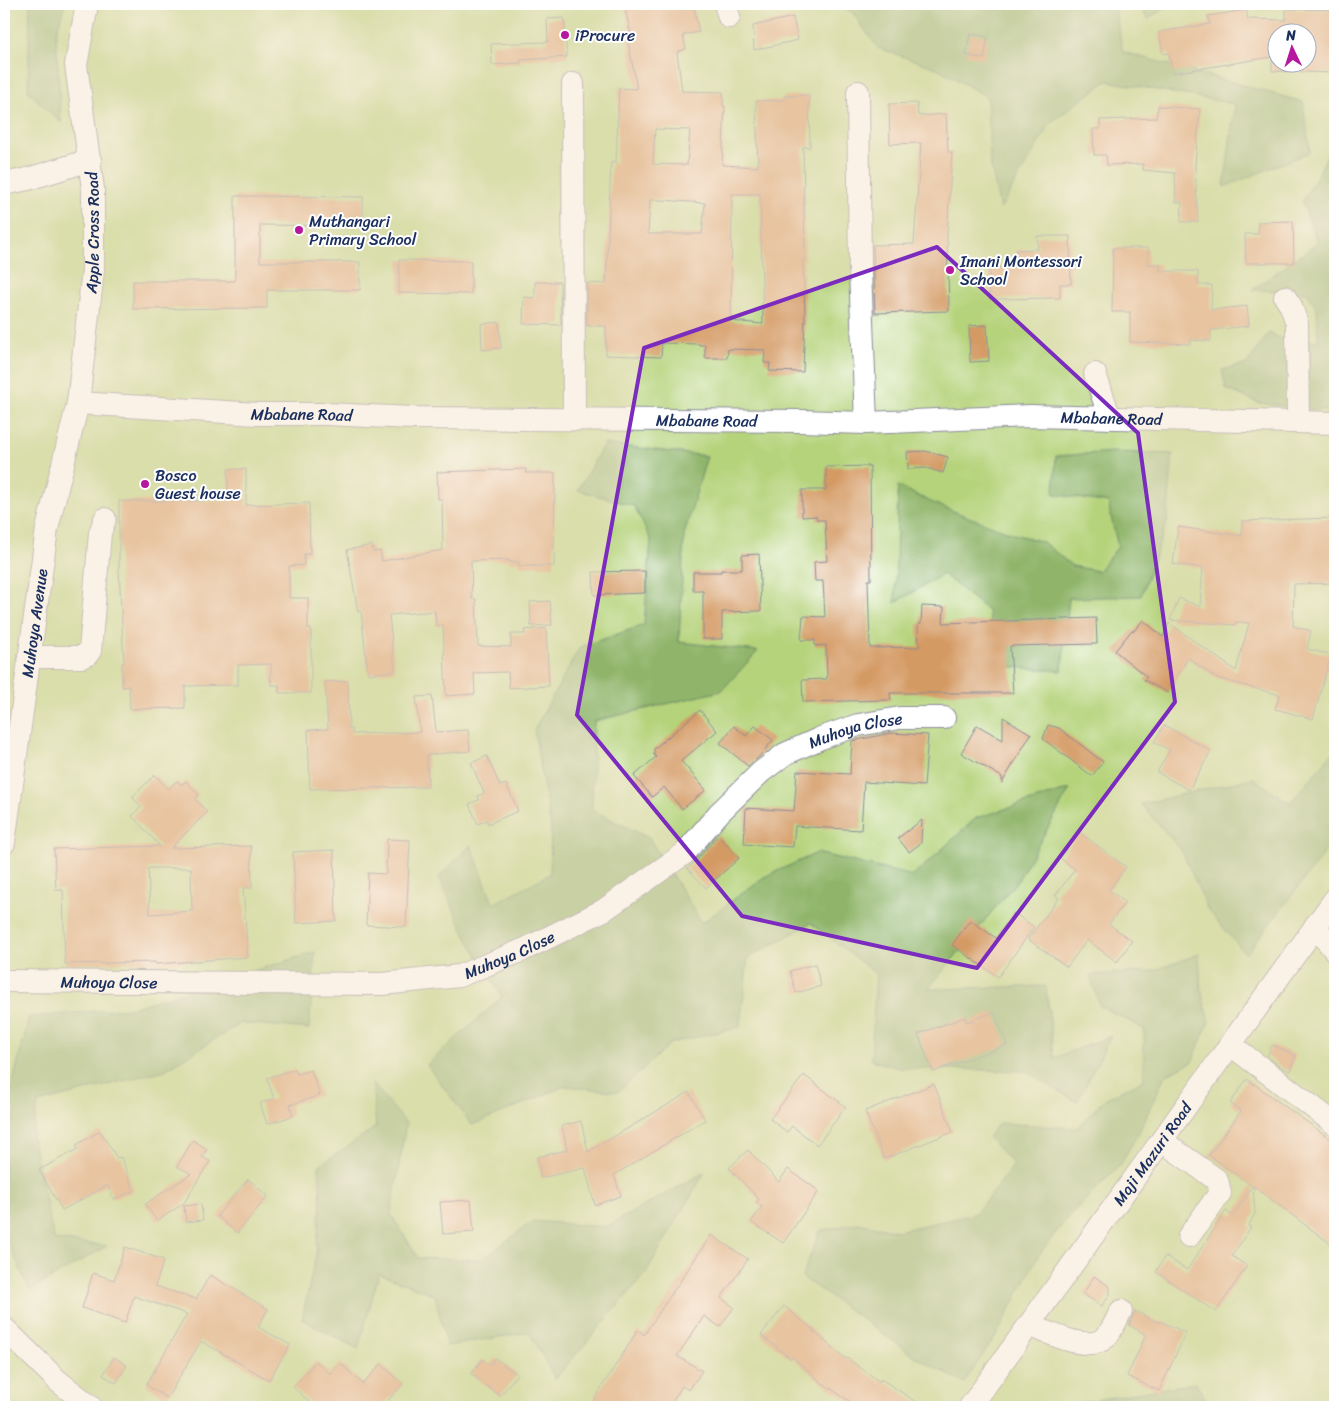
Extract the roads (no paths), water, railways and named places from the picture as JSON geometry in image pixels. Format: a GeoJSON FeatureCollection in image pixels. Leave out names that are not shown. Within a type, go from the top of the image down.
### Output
{"type":"FeatureCollection","features":[{"type":"Feature","properties":{"kind":"street","name":"Apple Cross Road"},"geometry":{"type":"LineString","coordinates":[[78,403],[93,270],[93,189],[76,65],[87,4]]}},
{"type":"Feature","properties":{"kind":"street"},"geometry":{"type":"LineString","coordinates":[[573,84],[574,420]]}},
{"type":"Feature","properties":{"kind":"street"},"geometry":{"type":"LineString","coordinates":[[858,92],[860,270],[866,423]]}},
{"type":"Feature","properties":{"kind":"street"},"geometry":{"type":"LineString","coordinates":[[4,184],[28,179],[90,160]]}},
{"type":"Feature","properties":{"kind":"street"},"geometry":{"type":"LineString","coordinates":[[1285,297],[1291,306],[1298,324],[1298,422]]}},
{"type":"Feature","properties":{"kind":"street"},"geometry":{"type":"LineString","coordinates":[[1095,374],[1110,418]]}},
{"type":"Feature","properties":{"kind":"street","name":"Mbabane Road"},"geometry":{"type":"LineString","coordinates":[[78,403],[258,414],[326,414],[412,418],[866,423],[1030,416],[1335,423]]}},
{"type":"Feature","properties":{"kind":"street","name":"Muhoya Avenue"},"geometry":{"type":"LineString","coordinates":[[4,843],[47,529],[78,403]]}},
{"type":"Feature","properties":{"kind":"street"},"geometry":{"type":"LineString","coordinates":[[29,656],[82,657],[90,651],[100,534],[105,519]]}},
{"type":"Feature","properties":{"kind":"street","name":"Muhoya Close"},"geometry":{"type":"LineString","coordinates":[[4,981],[382,984],[459,976],[523,950],[604,910],[685,853],[719,813],[761,772],[785,754],[821,738],[858,726],[900,718],[944,718]]}},
{"type":"Feature","properties":{"kind":"street","name":"Maji Mazuri Road"},"geometry":{"type":"LineString","coordinates":[[970,1407],[1335,899]]}},
{"type":"Feature","properties":{"kind":"street"},"geometry":{"type":"LineString","coordinates":[[1315,926],[1335,951]]}},
{"type":"Feature","properties":{"kind":"street"},"geometry":{"type":"LineString","coordinates":[[1231,1045],[1335,1124]]}},
{"type":"Feature","properties":{"kind":"street"},"geometry":{"type":"LineString","coordinates":[[1162,1141],[1217,1180],[1220,1186],[1220,1193],[1189,1236]]}},
{"type":"Feature","properties":{"kind":"street"},"geometry":{"type":"LineString","coordinates":[[1030,1325],[1068,1340],[1097,1342],[1104,1339],[1121,1311]]}},
{"type":"Feature","properties":{"kind":"street"},"geometry":{"type":"LineString","coordinates":[[4,1328],[58,1381],[91,1407]]}},
{"type":"Feature","properties":{"kind":"place","name":"iProcure"},"geometry":{"type":"Point","coordinates":[565,35]}},
{"type":"Feature","properties":{"kind":"place","name":"Muthangari Primary School"},"geometry":{"type":"Point","coordinates":[299,230]}},
{"type":"Feature","properties":{"kind":"place","name":"Imani Montessori School"},"geometry":{"type":"Point","coordinates":[950,270]}},
{"type":"Feature","properties":{"kind":"place","name":"Bosco Guest house"},"geometry":{"type":"Point","coordinates":[145,484]}}]}
